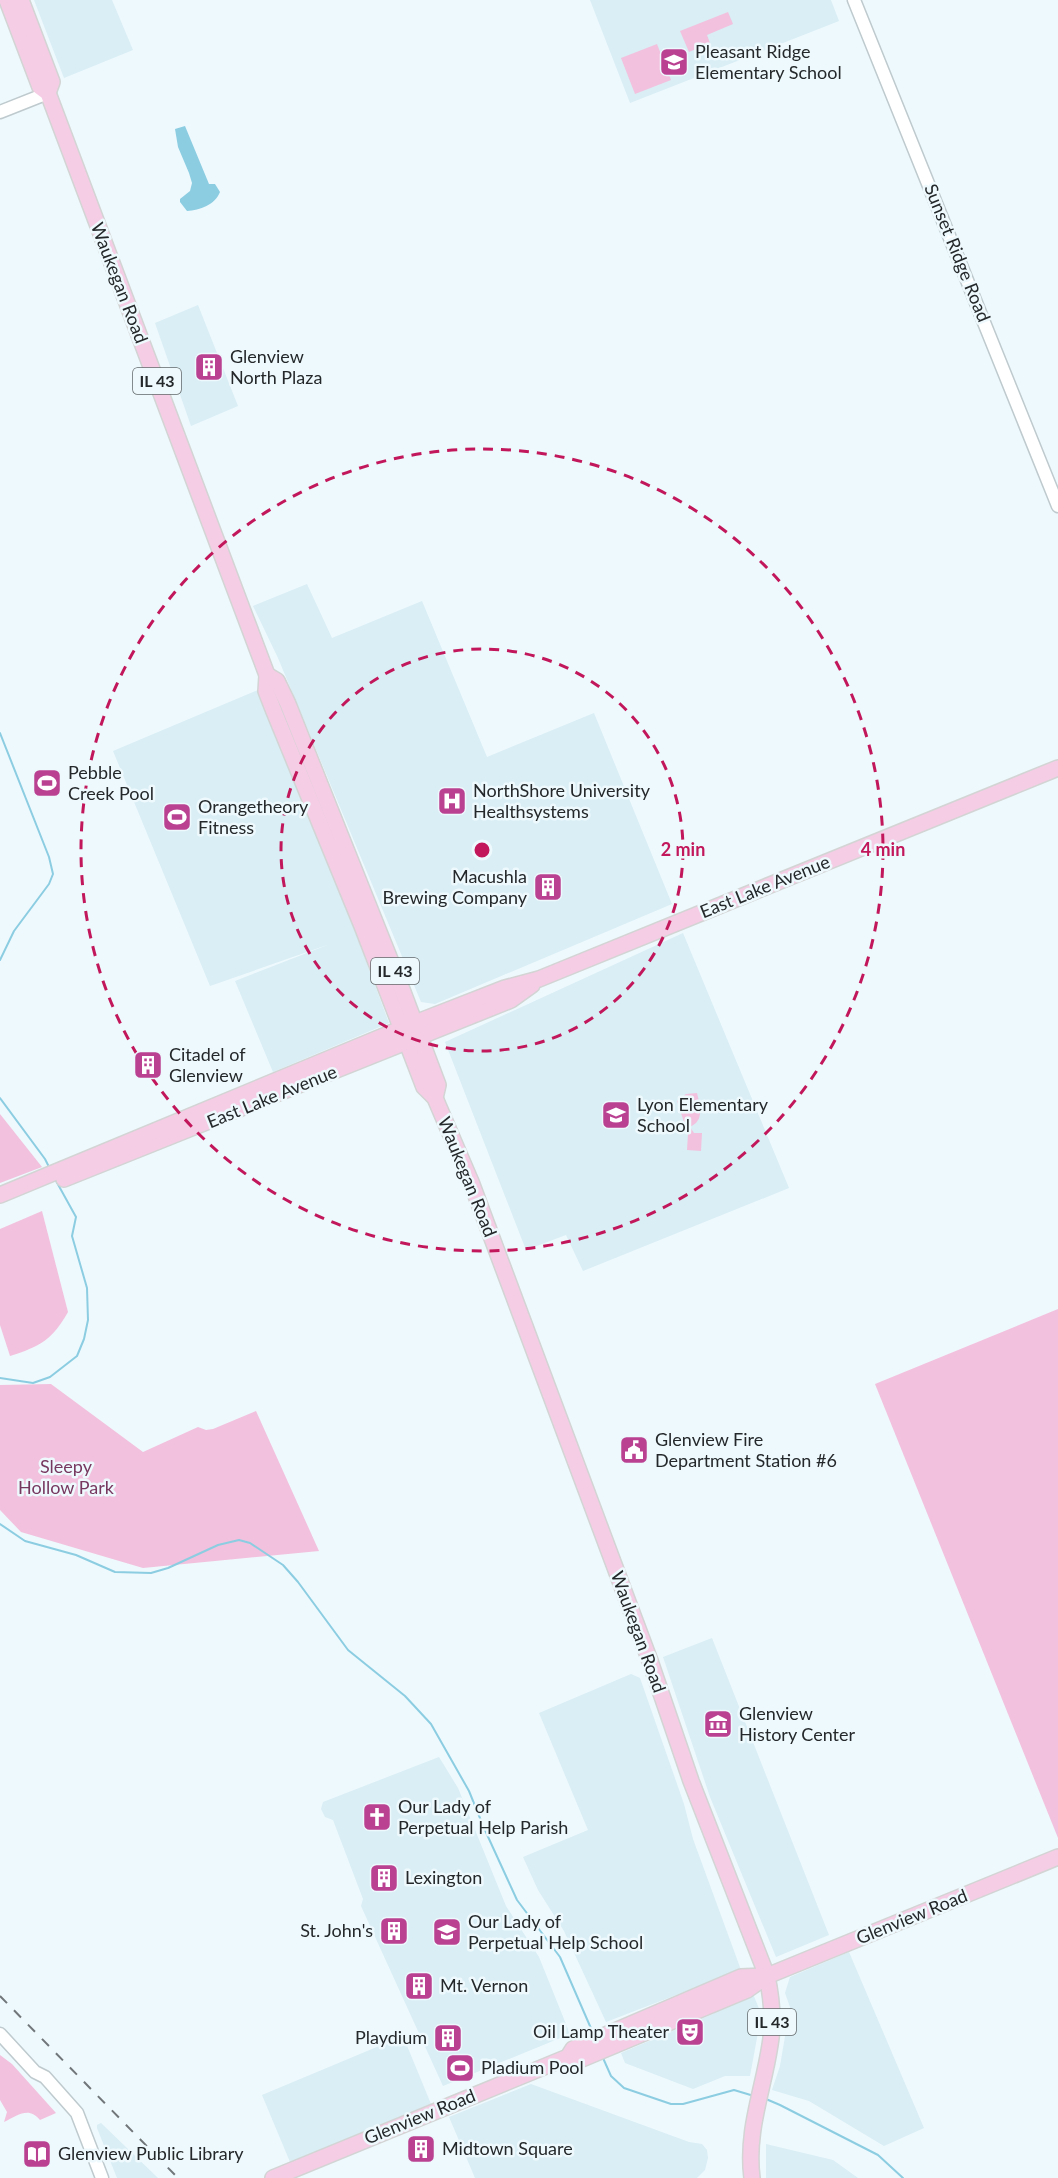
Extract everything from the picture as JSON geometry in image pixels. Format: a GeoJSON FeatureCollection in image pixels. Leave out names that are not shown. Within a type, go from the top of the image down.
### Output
{"type":"FeatureCollection","features":[{"type":"Feature","properties":{"kind":"main road","name":"Waukegan Road"},"geometry":{"type":"LineString","coordinates":[[7,0],[40,87],[48,93],[267,675],[277,681],[288,704],[424,1068],[438,1085],[435,1098],[478,1202],[650,1661],[691,1781],[767,1976],[772,2004],[770,2044],[760,2087],[752,2139],[752,2178]]}},
{"type":"Feature","properties":{"kind":"main road","name":"Waukegan Road"},"geometry":{"type":"LineString","coordinates":[[21,0],[52,82],[48,93]]}},
{"type":"Feature","properties":{"kind":"main road","name":"East Lake Avenue"},"geometry":{"type":"LineString","coordinates":[[63,1174],[372,1056],[444,1012],[505,988],[539,979],[1058,768]]}},
{"type":"Feature","properties":{"kind":"main road","name":"East Lake Avenue"},"geometry":{"type":"LineString","coordinates":[[0,1206],[44,1182],[379,1038],[443,1028],[511,1000],[539,979]]}},
{"type":"Feature","properties":{"kind":"main road"},"geometry":{"type":"LineString","coordinates":[[379,1038],[390,1021],[396,994],[422,1010],[444,1012]]}},
{"type":"Feature","properties":{"kind":"main road"},"geometry":{"type":"LineString","coordinates":[[372,1056],[401,1058],[424,1068],[433,1042],[443,1028]]}},
{"type":"Feature","properties":{"kind":"main road","name":"East Lake Avenue"},"geometry":{"type":"LineString","coordinates":[[0,1195],[44,1182]]}},
{"type":"Feature","properties":{"kind":"main road","name":"Glenview Road"},"geometry":{"type":"LineString","coordinates":[[273,2178],[568,2057],[577,2061],[586,2050],[614,2039],[741,1977],[767,1976],[1058,1857]]}},
{"type":"Feature","properties":{"kind":"street","name":"Sunset Ridge Road"},"geometry":{"type":"LineString","coordinates":[[854,0],[1058,506]]}},
{"type":"Feature","properties":{"kind":"street"},"geometry":{"type":"LineString","coordinates":[[0,112],[48,93]]}},
{"type":"Feature","properties":{"kind":"street"},"geometry":{"type":"LineString","coordinates":[[0,2034],[35,2072],[39,2081],[84,2133],[102,2178]]}},
{"type":"Feature","properties":{"kind":"shaded area"},"geometry":{"type":"Polygon","coordinates":[[[34,0],[112,0],[133,50],[64,78],[34,0]]]}},
{"type":"Feature","properties":{"kind":"shaded area","name":"Pleasant Ridge Elementary School"},"geometry":{"type":"Polygon","coordinates":[[[590,0],[831,0],[839,21],[630,103],[590,0]]]}},
{"type":"Feature","properties":{"kind":"shaded area"},"geometry":{"type":"Polygon","coordinates":[[[198,305],[238,406],[191,426],[155,323],[198,305]]]}},
{"type":"Feature","properties":{"kind":"shaded area"},"geometry":{"type":"Polygon","coordinates":[[[307,584],[332,638],[422,601],[487,757],[594,713],[672,904],[435,1004],[421,1002],[278,658],[253,606],[307,584]]]}},
{"type":"Feature","properties":{"kind":"shaded area"},"geometry":{"type":"Polygon","coordinates":[[[258,690],[356,934],[389,1023],[273,1072],[235,981],[330,944],[210,986],[113,751],[258,690]]]}},
{"type":"Feature","properties":{"kind":"shaded area","name":"Lyon Elementary School"},"geometry":{"type":"Polygon","coordinates":[[[683,933],[789,1188],[583,1271],[566,1235],[526,1250],[445,1042],[683,933]]]}},
{"type":"Feature","properties":{"kind":"shaded area"},"geometry":{"type":"Polygon","coordinates":[[[712,1638],[829,1935],[776,1957],[710,1797],[663,1657],[712,1638]]]}},
{"type":"Feature","properties":{"kind":"shaded area"},"geometry":{"type":"Polygon","coordinates":[[[631,1674],[640,1678],[684,1804],[693,1839],[741,1970],[606,2022],[564,1931],[538,1890],[523,1857],[588,1830],[539,1713],[631,1674]]]}},
{"type":"Feature","properties":{"kind":"shaded area","name":"Our Lady of Perpetual Help School"},"geometry":{"type":"Polygon","coordinates":[[[439,1757],[458,1788],[506,1906],[539,1957],[570,2034],[443,2086],[361,1906],[363,1899],[333,1820],[325,1817],[321,1809],[323,1802],[439,1757]]]}},
{"type":"Feature","properties":{"kind":"shaded area"},"geometry":{"type":"Polygon","coordinates":[[[849,1952],[924,2128],[884,2146],[809,2101],[772,2090],[780,2066],[790,2007],[785,1993],[790,1977],[849,1952]]]}},
{"type":"Feature","properties":{"kind":"shaded area"},"geometry":{"type":"Polygon","coordinates":[[[753,1994],[760,2011],[750,2076],[725,2076],[693,2089],[625,2063],[621,2053],[713,2014],[719,2008],[753,1994]]]}},
{"type":"Feature","properties":{"kind":"shaded area"},"geometry":{"type":"Polygon","coordinates":[[[403,2036],[431,2104],[290,2162],[262,2095],[403,2036]]]}},
{"type":"Feature","properties":{"kind":"shaded area"},"geometry":{"type":"Polygon","coordinates":[[[531,2084],[689,2142],[702,2144],[707,2150],[708,2158],[705,2170],[697,2178],[475,2178],[449,2117],[531,2084]]]}},
{"type":"Feature","properties":{"kind":"shaded area"},"geometry":{"type":"Polygon","coordinates":[[[101,2123],[158,2178],[117,2178],[97,2128],[97,2125],[101,2123]]]}},
{"type":"Feature","properties":{"kind":"shaded area"},"geometry":{"type":"Polygon","coordinates":[[[766,2144],[833,2160],[858,2178],[766,2178],[766,2144]]]}},
{"type":"Feature","properties":{"kind":"green space"},"geometry":{"type":"Polygon","coordinates":[[[728,12],[733,24],[707,35],[710,43],[689,52],[680,31],[728,12]]]}},
{"type":"Feature","properties":{"kind":"green space"},"geometry":{"type":"Polygon","coordinates":[[[657,44],[671,80],[635,94],[621,58],[657,44]]]}},
{"type":"Feature","properties":{"kind":"green space"},"geometry":{"type":"Polygon","coordinates":[[[697,1093],[700,1117],[690,1127],[694,1133],[702,1133],[701,1151],[687,1150],[688,1134],[677,1101],[686,1094],[697,1093]]]}},
{"type":"Feature","properties":{"kind":"green space"},"geometry":{"type":"Polygon","coordinates":[[[0,1114],[42,1167],[0,1183],[0,1114]]]}},
{"type":"Feature","properties":{"kind":"green space"},"geometry":{"type":"Polygon","coordinates":[[[42,1211],[68,1312],[57,1329],[45,1341],[10,1356],[0,1325],[0,1229],[42,1211]]]}},
{"type":"Feature","properties":{"kind":"green space"},"geometry":{"type":"Polygon","coordinates":[[[1058,1309],[1058,1838],[875,1384],[1058,1309]]]}},
{"type":"Feature","properties":{"kind":"green space","name":"Sleepy Hollow Park"},"geometry":{"type":"Polygon","coordinates":[[[51,1384],[143,1452],[198,1427],[206,1430],[213,1429],[256,1411],[319,1551],[143,1568],[21,1532],[0,1510],[0,1385],[51,1384]]]}},
{"type":"Feature","properties":{"kind":"green space"},"geometry":{"type":"Polygon","coordinates":[[[0,2055],[12,2064],[56,2113],[40,2120],[32,2113],[23,2113],[4,2122],[7,2112],[0,2100],[0,2055]]]}},
{"type":"Feature","properties":{"kind":"water"},"geometry":{"type":"Polygon","coordinates":[[[185,126],[209,184],[215,184],[220,192],[215,200],[206,206],[187,211],[180,199],[190,191],[192,183],[178,147],[175,129],[185,126]]]}},
{"type":"Feature","properties":{"kind":"water","name":"Pebble Creek Pool"},"geometry":{"type":"Polygon","coordinates":[[[46,773],[58,781],[47,796],[37,786],[46,773]]]}},
{"type":"Feature","properties":{"kind":"waterway"},"geometry":{"type":"LineString","coordinates":[[0,733],[49,857],[53,874],[49,884],[14,931],[0,960]]}},
{"type":"Feature","properties":{"kind":"waterway"},"geometry":{"type":"LineString","coordinates":[[0,1098],[50,1169]]}},
{"type":"Feature","properties":{"kind":"waterway"},"geometry":{"type":"LineString","coordinates":[[0,1378],[33,1383],[50,1377],[77,1356],[84,1339],[88,1320],[87,1288],[72,1236],[76,1217],[55,1179]]}},
{"type":"Feature","properties":{"kind":"waterway"},"geometry":{"type":"LineString","coordinates":[[0,1524],[25,1541],[76,1555],[115,1572],[151,1573],[168,1568],[218,1545],[239,1540],[250,1543],[283,1565],[348,1650],[405,1696],[431,1724],[469,1791],[517,1900],[560,1957],[593,2033]]}},
{"type":"Feature","properties":{"kind":"waterway"},"geometry":{"type":"LineString","coordinates":[[603,2058],[611,2076],[624,2088],[671,2104],[683,2104],[734,2090],[754,2096]]}},
{"type":"Feature","properties":{"kind":"waterway"},"geometry":{"type":"LineString","coordinates":[[766,2099],[878,2155],[903,2178]]}},
{"type":"Feature","properties":{"kind":"railway"},"geometry":{"type":"LineString","coordinates":[[0,1996],[178,2178]]}},
{"type":"Feature","properties":{"kind":"place","name":"Pleasant Ridge Elementary School"},"geometry":{"type":"Point","coordinates":[674,62]}},
{"type":"Feature","properties":{"kind":"place","name":"Glenview North Plaza"},"geometry":{"type":"Point","coordinates":[209,367]}},
{"type":"Feature","properties":{"kind":"place","name":"Pebble Creek Pool"},"geometry":{"type":"Point","coordinates":[47,783]}},
{"type":"Feature","properties":{"kind":"place","name":"NorthShore University Healthsystems"},"geometry":{"type":"Point","coordinates":[452,801]}},
{"type":"Feature","properties":{"kind":"place","name":"Orangetheory Fitness"},"geometry":{"type":"Point","coordinates":[177,817]}},
{"type":"Feature","properties":{"kind":"place","name":"Macushla Brewing Company"},"geometry":{"type":"Point","coordinates":[548,887]}},
{"type":"Feature","properties":{"kind":"place","name":"Citadel of Glenview"},"geometry":{"type":"Point","coordinates":[148,1065]}},
{"type":"Feature","properties":{"kind":"place","name":"Lyon Elementary School"},"geometry":{"type":"Point","coordinates":[616,1115]}},
{"type":"Feature","properties":{"kind":"place","name":"Glenview Fire Department Station #6"},"geometry":{"type":"Point","coordinates":[634,1450]}},
{"type":"Feature","properties":{"kind":"place","name":"Glenview History Center"},"geometry":{"type":"Point","coordinates":[718,1724]}},
{"type":"Feature","properties":{"kind":"place","name":"Our Lady of Perpetual Help Parish"},"geometry":{"type":"Point","coordinates":[377,1817]}},
{"type":"Feature","properties":{"kind":"place","name":"Lexington"},"geometry":{"type":"Point","coordinates":[384,1878]}},
{"type":"Feature","properties":{"kind":"place","name":"St. John's"},"geometry":{"type":"Point","coordinates":[394,1931]}},
{"type":"Feature","properties":{"kind":"place","name":"Our Lady of Perpetual Help School"},"geometry":{"type":"Point","coordinates":[447,1932]}},
{"type":"Feature","properties":{"kind":"place","name":"Mt. Vernon"},"geometry":{"type":"Point","coordinates":[419,1986]}},
{"type":"Feature","properties":{"kind":"place","name":"Oil Lamp Theater"},"geometry":{"type":"Point","coordinates":[690,2032]}},
{"type":"Feature","properties":{"kind":"place","name":"Playdium"},"geometry":{"type":"Point","coordinates":[448,2038]}},
{"type":"Feature","properties":{"kind":"place","name":"Pladium Pool"},"geometry":{"type":"Point","coordinates":[460,2068]}},
{"type":"Feature","properties":{"kind":"place","name":"Midtown Square"},"geometry":{"type":"Point","coordinates":[421,2149]}},
{"type":"Feature","properties":{"kind":"place","name":"Glenview Public Library"},"geometry":{"type":"Point","coordinates":[37,2154]}}]}
